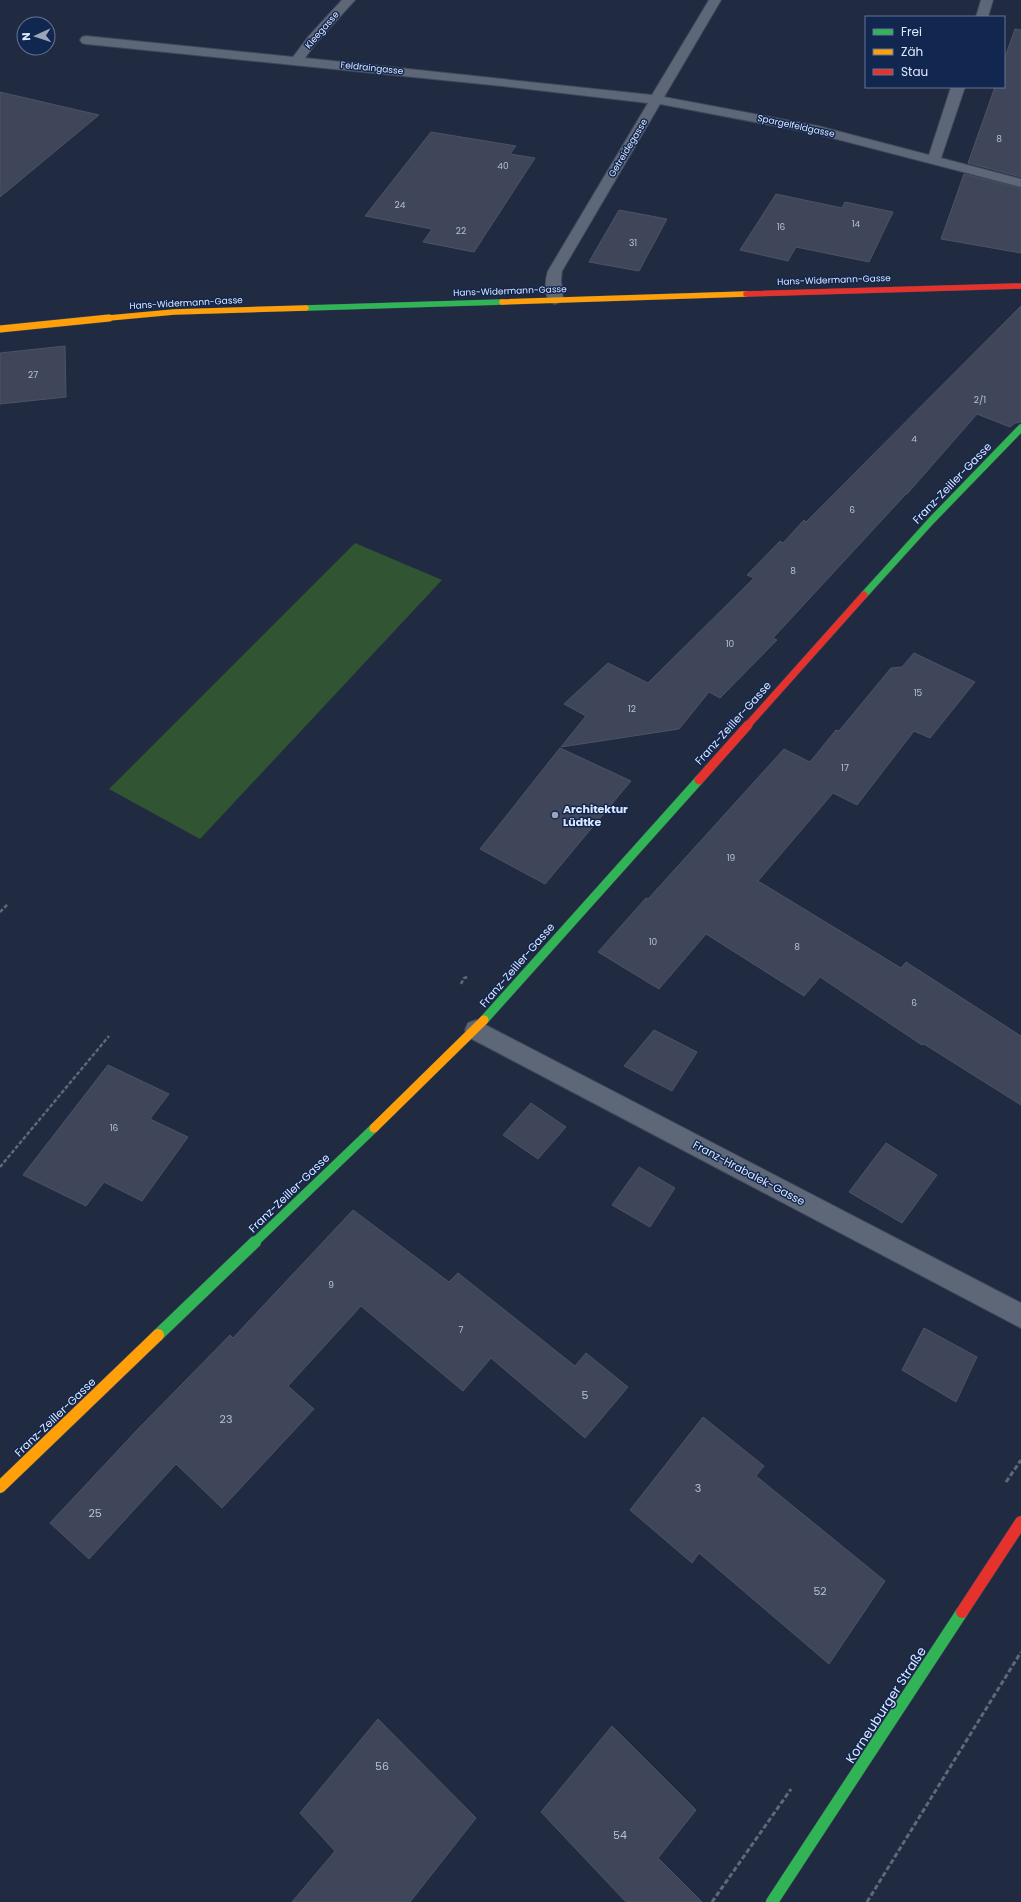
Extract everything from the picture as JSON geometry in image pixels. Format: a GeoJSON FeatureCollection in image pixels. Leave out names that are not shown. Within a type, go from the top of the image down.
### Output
{"type":"FeatureCollection","features":[{"type":"Feature","properties":{"kind":"street","name":"Kleegasse"},"geometry":{"type":"LineString","coordinates":[[297,60],[312,40],[349,0]]}},
{"type":"Feature","properties":{"kind":"street","name":"Getreidegasse"},"geometry":{"type":"LineString","coordinates":[[555,299],[553,280],[555,271],[657,100],[714,0]]}},
{"type":"Feature","properties":{"kind":"street"},"geometry":{"type":"LineString","coordinates":[[982,16],[987,0]]}},
{"type":"Feature","properties":{"kind":"street","name":"Feldraingasse"},"geometry":{"type":"LineString","coordinates":[[86,40],[297,60],[657,100]]}},
{"type":"Feature","properties":{"kind":"street"},"geometry":{"type":"LineString","coordinates":[[934,159],[958,88]]}},
{"type":"Feature","properties":{"kind":"street","name":"Spargelfeldgasse"},"geometry":{"type":"LineString","coordinates":[[657,100],[790,124],[934,159],[1021,183]]}},
{"type":"Feature","properties":{"kind":"street","name":"Hans-Widermann-Gasse"},"geometry":{"type":"LineString","coordinates":[[0,329],[174,312],[555,299],[1021,286]]}},
{"type":"Feature","properties":{"kind":"street","name":"Franz-Zeiller-Gasse"},"geometry":{"type":"LineString","coordinates":[[0,1487],[476,1030],[500,1001],[931,521],[1021,428]]}},
{"type":"Feature","properties":{"kind":"street","name":"Franz-Hrabalek-Gasse"},"geometry":{"type":"LineString","coordinates":[[476,1030],[1021,1316]]}},
{"type":"Feature","properties":{"kind":"street","name":"Korneuburger Straße"},"geometry":{"type":"LineString","coordinates":[[772,1902],[1021,1522]]}},
{"type":"Feature","properties":{"kind":"path"},"geometry":{"type":"LineString","coordinates":[[0,912],[8,904]]}},
{"type":"Feature","properties":{"kind":"path"},"geometry":{"type":"LineString","coordinates":[[0,1167],[109,1036]]}},
{"type":"Feature","properties":{"kind":"path"},"geometry":{"type":"LineString","coordinates":[[867,1902],[1021,1652]]}},
{"type":"Feature","properties":{"kind":"green space"},"geometry":{"type":"Polygon","coordinates":[[[355,543],[442,580],[200,839],[109,789],[355,543]]]}},
{"type":"Feature","properties":{"kind":"building"},"geometry":{"type":"Polygon","coordinates":[[[1015,29],[1021,30],[1021,177],[968,163],[995,88],[1005,88],[1005,57],[1015,29]]]}},
{"type":"Feature","properties":{"kind":"building"},"geometry":{"type":"Polygon","coordinates":[[[0,92],[99,115],[0,197],[0,92]]]}},
{"type":"Feature","properties":{"kind":"building"},"geometry":{"type":"Polygon","coordinates":[[[431,132],[516,146],[510,154],[535,158],[474,252],[423,242],[432,229],[365,216],[431,132]]]}},
{"type":"Feature","properties":{"kind":"building"},"geometry":{"type":"Polygon","coordinates":[[[964,174],[1021,188],[1021,253],[941,239],[964,174]]]}},
{"type":"Feature","properties":{"kind":"building"},"geometry":{"type":"Polygon","coordinates":[[[776,194],[842,208],[845,202],[893,212],[869,262],[796,247],[788,261],[740,250],[776,194]]]}},
{"type":"Feature","properties":{"kind":"building"},"geometry":{"type":"Polygon","coordinates":[[[619,210],[667,219],[639,271],[589,262],[619,210]]]}},
{"type":"Feature","properties":{"kind":"building"},"geometry":{"type":"Polygon","coordinates":[[[1021,306],[1021,422],[1015,423],[1010,427],[977,414],[907,494],[773,638],[777,640],[720,698],[709,692],[679,729],[561,747],[586,716],[564,704],[608,663],[648,683],[754,578],[747,575],[780,541],[783,543],[804,520],[806,522],[1021,306]]]}},
{"type":"Feature","properties":{"kind":"building"},"geometry":{"type":"Polygon","coordinates":[[[65,346],[66,397],[0,404],[0,353],[65,346]]]}},
{"type":"Feature","properties":{"kind":"building"},"geometry":{"type":"Polygon","coordinates":[[[914,653],[975,682],[930,738],[914,731],[857,805],[833,793],[758,881],[901,968],[906,962],[1021,1036],[1021,1105],[924,1044],[922,1045],[820,977],[804,996],[706,934],[659,989],[598,952],[784,749],[810,762],[836,730],[839,731],[891,668],[902,667],[914,653]]]}},
{"type":"Feature","properties":{"kind":"building","name":"Architektur Lüdtke"},"geometry":{"type":"Polygon","coordinates":[[[560,748],[631,781],[545,884],[480,849],[560,748]]]}},
{"type":"Feature","properties":{"kind":"building"},"geometry":{"type":"Polygon","coordinates":[[[654,1030],[697,1052],[672,1091],[624,1066],[654,1030]]]}},
{"type":"Feature","properties":{"kind":"building"},"geometry":{"type":"Polygon","coordinates":[[[108,1065],[169,1094],[150,1119],[188,1137],[142,1201],[104,1182],[86,1206],[23,1175],[108,1065]]]}},
{"type":"Feature","properties":{"kind":"building"},"geometry":{"type":"Polygon","coordinates":[[[531,1103],[566,1127],[538,1159],[503,1135],[531,1103]]]}},
{"type":"Feature","properties":{"kind":"building"},"geometry":{"type":"Polygon","coordinates":[[[886,1143],[937,1175],[902,1223],[849,1192],[886,1143]]]}},
{"type":"Feature","properties":{"kind":"building"},"geometry":{"type":"Polygon","coordinates":[[[639,1167],[675,1188],[650,1227],[612,1205],[639,1167]]]}},
{"type":"Feature","properties":{"kind":"building"},"geometry":{"type":"Polygon","coordinates":[[[353,1210],[449,1282],[458,1273],[575,1366],[586,1353],[628,1387],[585,1438],[491,1358],[463,1391],[361,1306],[288,1386],[314,1409],[222,1508],[176,1464],[89,1559],[50,1523],[138,1429],[230,1335],[233,1338],[353,1210]]]}},
{"type":"Feature","properties":{"kind":"building"},"geometry":{"type":"Polygon","coordinates":[[[924,1328],[977,1357],[956,1402],[902,1370],[924,1328]]]}},
{"type":"Feature","properties":{"kind":"building"},"geometry":{"type":"Polygon","coordinates":[[[703,1417],[764,1466],[756,1476],[885,1581],[829,1664],[699,1553],[692,1563],[630,1510],[703,1417]]]}},
{"type":"Feature","properties":{"kind":"building"},"geometry":{"type":"Polygon","coordinates":[[[378,1719],[476,1818],[410,1902],[292,1902],[335,1851],[300,1813],[378,1719]]]}},
{"type":"Feature","properties":{"kind":"building"},"geometry":{"type":"Polygon","coordinates":[[[612,1726],[696,1810],[658,1858],[702,1902],[626,1902],[541,1812],[612,1726]]]}},
{"type":"Feature","properties":{"kind":"traffic: fast"},"geometry":{"type":"LineString","coordinates":[[306,308],[502,302]]}},
{"type":"Feature","properties":{"kind":"traffic: fast"},"geometry":{"type":"LineString","coordinates":[[864,595],[931,521],[1021,428]]}},
{"type":"Feature","properties":{"kind":"traffic: fast"},"geometry":{"type":"LineString","coordinates":[[484,1020],[699,780]]}},
{"type":"Feature","properties":{"kind":"traffic: fast"},"geometry":{"type":"LineString","coordinates":[[158,1335],[374,1128]]}},
{"type":"Feature","properties":{"kind":"traffic: fast"},"geometry":{"type":"LineString","coordinates":[[772,1902],[962,1612]]}},
{"type":"Feature","properties":{"kind":"traffic: slow"},"geometry":{"type":"LineString","coordinates":[[502,302],[746,294]]}},
{"type":"Feature","properties":{"kind":"traffic: slow"},"geometry":{"type":"LineString","coordinates":[[0,329],[174,312],[306,308]]}},
{"type":"Feature","properties":{"kind":"traffic: slow"},"geometry":{"type":"LineString","coordinates":[[374,1128],[484,1020]]}},
{"type":"Feature","properties":{"kind":"traffic: slow"},"geometry":{"type":"LineString","coordinates":[[0,1487],[158,1335]]}},
{"type":"Feature","properties":{"kind":"traffic: jam"},"geometry":{"type":"LineString","coordinates":[[746,294],[1021,286]]}},
{"type":"Feature","properties":{"kind":"traffic: jam"},"geometry":{"type":"LineString","coordinates":[[699,780],[864,595]]}},
{"type":"Feature","properties":{"kind":"traffic: jam"},"geometry":{"type":"LineString","coordinates":[[962,1612],[1021,1522]]}},
{"type":"Feature","properties":{"kind":"place","name":"Architektur Lüdtke"},"geometry":{"type":"Point","coordinates":[555,815]}}]}
